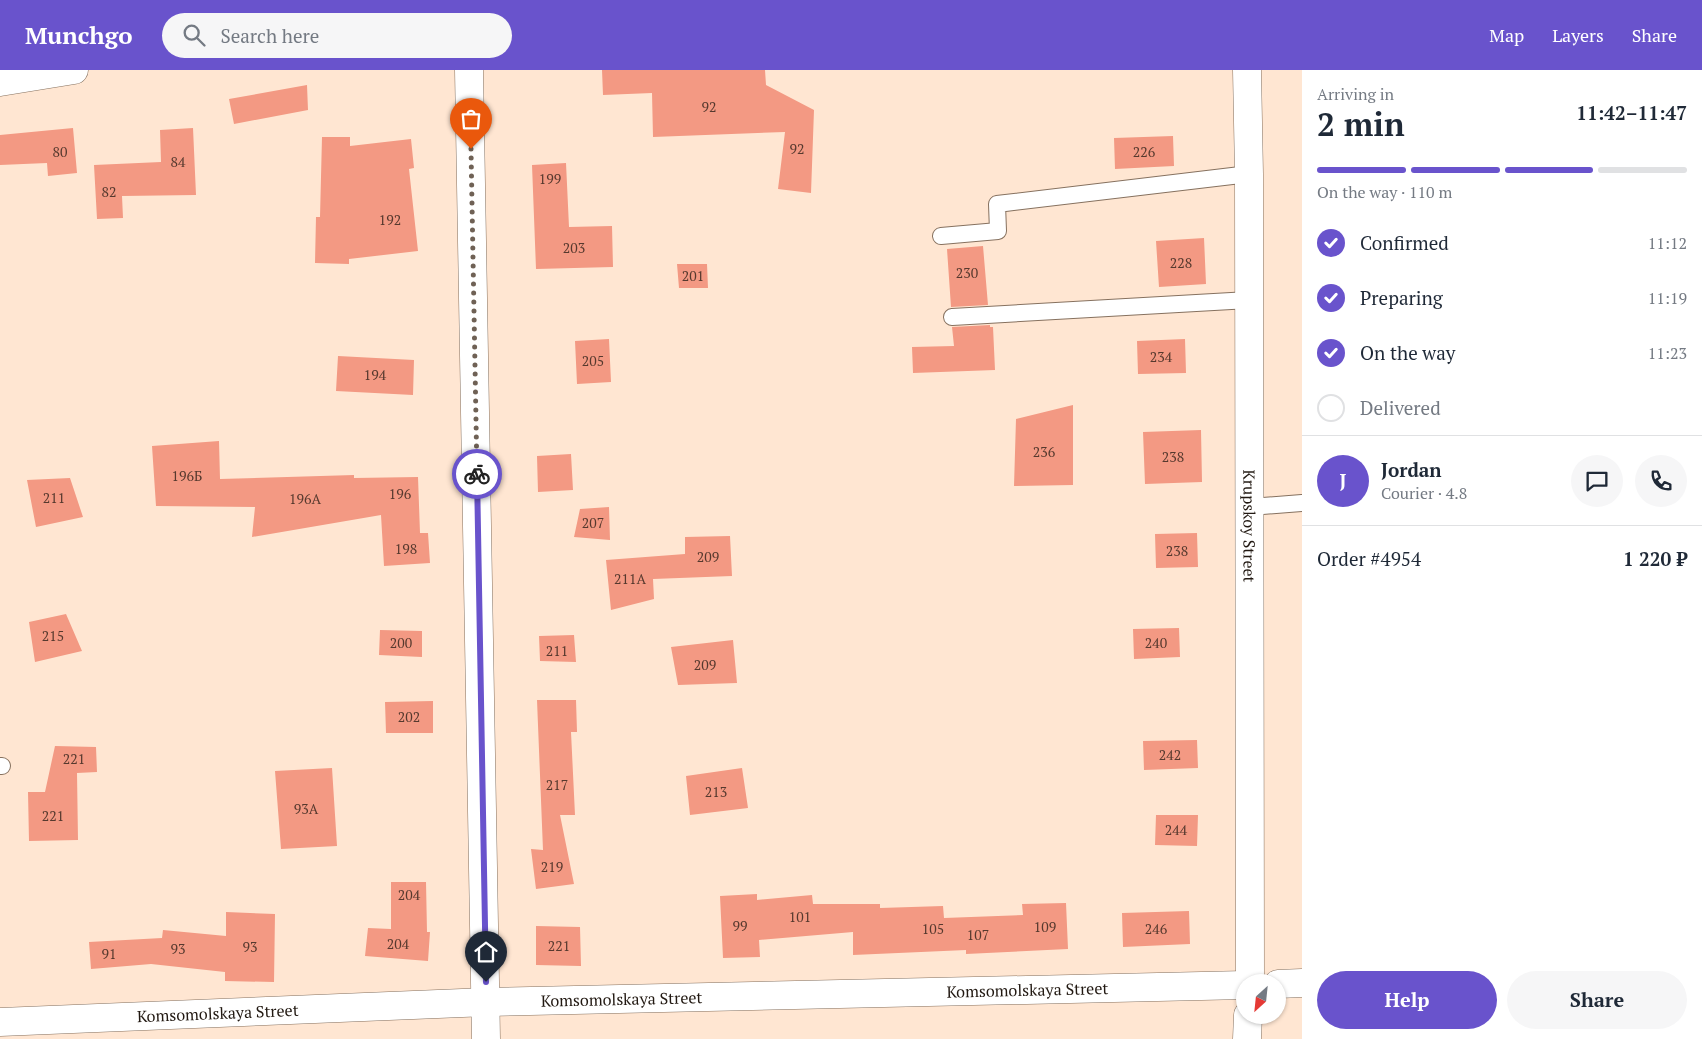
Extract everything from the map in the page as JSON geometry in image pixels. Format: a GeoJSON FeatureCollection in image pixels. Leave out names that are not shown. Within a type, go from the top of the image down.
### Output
{"type":"FeatureCollection","features":[{"type":"Feature","properties":{"kind":"street"},"geometry":{"type":"LineString","coordinates":[[0,82],[74,70]]}},
{"type":"Feature","properties":{"kind":"street"},"geometry":{"type":"LineString","coordinates":[[469,70],[486,1039]]}},
{"type":"Feature","properties":{"kind":"street","name":"Krupskoy Street"},"geometry":{"type":"LineString","coordinates":[[1247,70],[1249,174],[1250,974]]}},
{"type":"Feature","properties":{"kind":"street"},"geometry":{"type":"LineString","coordinates":[[1286,984],[1302,983]]}},
{"type":"Feature","properties":{"kind":"street","name":"Komsomolskaya Street"},"geometry":{"type":"LineString","coordinates":[[0,1022],[486,1002],[1236,985]]}},
{"type":"Feature","properties":{"kind":"street"},"geometry":{"type":"LineString","coordinates":[[1247,1039],[1248,1024]]}},
{"type":"Feature","properties":{"kind":"lane"},"geometry":{"type":"LineString","coordinates":[[941,236],[998,231],[997,204],[1249,174]]}},
{"type":"Feature","properties":{"kind":"lane"},"geometry":{"type":"LineString","coordinates":[[952,317],[1249,300]]}},
{"type":"Feature","properties":{"kind":"lane"},"geometry":{"type":"LineString","coordinates":[[1250,507],[1302,503]]}},
{"type":"Feature","properties":{"kind":"building"},"geometry":{"type":"Polygon","coordinates":[[[602,70],[765,70],[766,85],[814,110],[811,193],[778,189],[785,132],[653,137],[652,93],[603,95],[602,70]]]}},
{"type":"Feature","properties":{"kind":"building"},"geometry":{"type":"Polygon","coordinates":[[[307,85],[308,110],[234,124],[229,99],[307,85]]]}},
{"type":"Feature","properties":{"kind":"building"},"geometry":{"type":"Polygon","coordinates":[[[73,128],[77,173],[48,176],[47,163],[0,165],[0,135],[73,128]]]}},
{"type":"Feature","properties":{"kind":"building"},"geometry":{"type":"Polygon","coordinates":[[[193,128],[196,195],[122,196],[123,218],[97,219],[94,165],[161,162],[160,130],[193,128]]]}},
{"type":"Feature","properties":{"kind":"building"},"geometry":{"type":"Polygon","coordinates":[[[1173,136],[1174,166],[1115,169],[1114,138],[1173,136]]]}},
{"type":"Feature","properties":{"kind":"building"},"geometry":{"type":"Polygon","coordinates":[[[322,137],[350,137],[350,146],[411,139],[414,168],[409,169],[418,251],[349,259],[349,264],[315,263],[316,217],[320,217],[322,137]]]}},
{"type":"Feature","properties":{"kind":"building"},"geometry":{"type":"Polygon","coordinates":[[[566,163],[569,227],[612,226],[613,267],[536,269],[532,165],[566,163]]]}},
{"type":"Feature","properties":{"kind":"building"},"geometry":{"type":"Polygon","coordinates":[[[1204,238],[1206,284],[1159,287],[1156,241],[1204,238]]]}},
{"type":"Feature","properties":{"kind":"building"},"geometry":{"type":"Polygon","coordinates":[[[983,246],[988,305],[951,307],[947,249],[983,246]]]}},
{"type":"Feature","properties":{"kind":"building"},"geometry":{"type":"Polygon","coordinates":[[[677,264],[707,264],[708,288],[679,288],[677,264]]]}},
{"type":"Feature","properties":{"kind":"building"},"geometry":{"type":"Polygon","coordinates":[[[990,325],[990,327],[993,327],[995,370],[913,373],[912,347],[954,346],[952,327],[990,325]]]}},
{"type":"Feature","properties":{"kind":"building"},"geometry":{"type":"Polygon","coordinates":[[[609,339],[611,382],[577,384],[575,341],[609,339]]]}},
{"type":"Feature","properties":{"kind":"building"},"geometry":{"type":"Polygon","coordinates":[[[1185,339],[1186,373],[1138,374],[1137,341],[1185,339]]]}},
{"type":"Feature","properties":{"kind":"building"},"geometry":{"type":"Polygon","coordinates":[[[338,356],[414,360],[413,395],[336,391],[338,356]]]}},
{"type":"Feature","properties":{"kind":"building"},"geometry":{"type":"Polygon","coordinates":[[[1073,405],[1073,485],[1014,486],[1016,419],[1073,405]]]}},
{"type":"Feature","properties":{"kind":"building"},"geometry":{"type":"Polygon","coordinates":[[[1201,430],[1202,482],[1145,484],[1143,432],[1201,430]]]}},
{"type":"Feature","properties":{"kind":"building"},"geometry":{"type":"Polygon","coordinates":[[[219,441],[220,479],[354,475],[354,478],[418,477],[420,533],[428,533],[430,563],[384,566],[381,515],[252,537],[255,507],[156,506],[152,446],[219,441]]]}},
{"type":"Feature","properties":{"kind":"building"},"geometry":{"type":"Polygon","coordinates":[[[571,454],[573,490],[538,492],[537,456],[571,454]]]}},
{"type":"Feature","properties":{"kind":"building"},"geometry":{"type":"Polygon","coordinates":[[[70,478],[83,517],[36,527],[27,480],[70,478]]]}},
{"type":"Feature","properties":{"kind":"building"},"geometry":{"type":"Polygon","coordinates":[[[609,507],[610,540],[574,537],[580,509],[609,507]]]}},
{"type":"Feature","properties":{"kind":"building"},"geometry":{"type":"Polygon","coordinates":[[[1197,533],[1198,567],[1156,568],[1155,534],[1197,533]]]}},
{"type":"Feature","properties":{"kind":"building"},"geometry":{"type":"Polygon","coordinates":[[[730,536],[732,576],[653,579],[654,599],[611,610],[606,560],[685,554],[685,537],[730,536]]]}},
{"type":"Feature","properties":{"kind":"building"},"geometry":{"type":"Polygon","coordinates":[[[66,614],[82,651],[35,662],[29,622],[66,614]]]}},
{"type":"Feature","properties":{"kind":"building"},"geometry":{"type":"Polygon","coordinates":[[[1179,628],[1180,657],[1134,659],[1133,629],[1179,628]]]}},
{"type":"Feature","properties":{"kind":"building"},"geometry":{"type":"Polygon","coordinates":[[[380,630],[422,631],[422,657],[379,655],[380,630]]]}},
{"type":"Feature","properties":{"kind":"building"},"geometry":{"type":"Polygon","coordinates":[[[574,635],[576,662],[540,661],[539,636],[574,635]]]}},
{"type":"Feature","properties":{"kind":"building"},"geometry":{"type":"Polygon","coordinates":[[[733,640],[737,683],[678,685],[671,647],[733,640]]]}},
{"type":"Feature","properties":{"kind":"building"},"geometry":{"type":"Polygon","coordinates":[[[537,700],[576,700],[577,732],[571,732],[575,815],[560,815],[574,884],[536,889],[531,849],[543,850],[537,700]]]}},
{"type":"Feature","properties":{"kind":"building"},"geometry":{"type":"Polygon","coordinates":[[[433,701],[433,733],[386,733],[385,702],[433,701]]]}},
{"type":"Feature","properties":{"kind":"building"},"geometry":{"type":"Polygon","coordinates":[[[1197,740],[1198,768],[1144,770],[1143,741],[1197,740]]]}},
{"type":"Feature","properties":{"kind":"building"},"geometry":{"type":"Polygon","coordinates":[[[55,746],[96,747],[97,772],[77,773],[78,840],[29,841],[28,792],[45,792],[55,746]]]}},
{"type":"Feature","properties":{"kind":"building"},"geometry":{"type":"Polygon","coordinates":[[[332,768],[337,846],[281,849],[275,771],[332,768]]]}},
{"type":"Feature","properties":{"kind":"building"},"geometry":{"type":"Polygon","coordinates":[[[742,768],[748,808],[690,815],[686,776],[742,768]]]}},
{"type":"Feature","properties":{"kind":"building"},"geometry":{"type":"Polygon","coordinates":[[[1156,815],[1198,815],[1197,846],[1155,845],[1156,815]]]}},
{"type":"Feature","properties":{"kind":"building"},"geometry":{"type":"Polygon","coordinates":[[[391,882],[426,882],[427,932],[430,932],[428,961],[365,956],[368,928],[391,929],[391,882]]]}},
{"type":"Feature","properties":{"kind":"building"},"geometry":{"type":"Polygon","coordinates":[[[757,894],[757,900],[812,895],[813,904],[880,904],[880,908],[943,906],[944,918],[1023,915],[1022,904],[1066,903],[1068,949],[966,954],[966,950],[853,955],[853,932],[759,940],[760,957],[723,958],[720,896],[757,894]]]}},
{"type":"Feature","properties":{"kind":"building"},"geometry":{"type":"Polygon","coordinates":[[[1189,911],[1190,944],[1123,947],[1122,913],[1189,911]]]}},
{"type":"Feature","properties":{"kind":"building"},"geometry":{"type":"Polygon","coordinates":[[[226,912],[275,914],[274,982],[225,981],[225,972],[151,964],[91,969],[89,942],[162,938],[163,930],[226,936],[226,912]]]}},
{"type":"Feature","properties":{"kind":"building"},"geometry":{"type":"Polygon","coordinates":[[[536,926],[580,927],[581,966],[536,965],[536,926]]]}},
{"type":"Feature","properties":{"kind":"way so far"},"geometry":{"type":"LineString","coordinates":[[471,149],[477,474]]}},
{"type":"Feature","properties":{"kind":"route"},"geometry":{"type":"LineString","coordinates":[[477,474],[486,982]]}}]}
